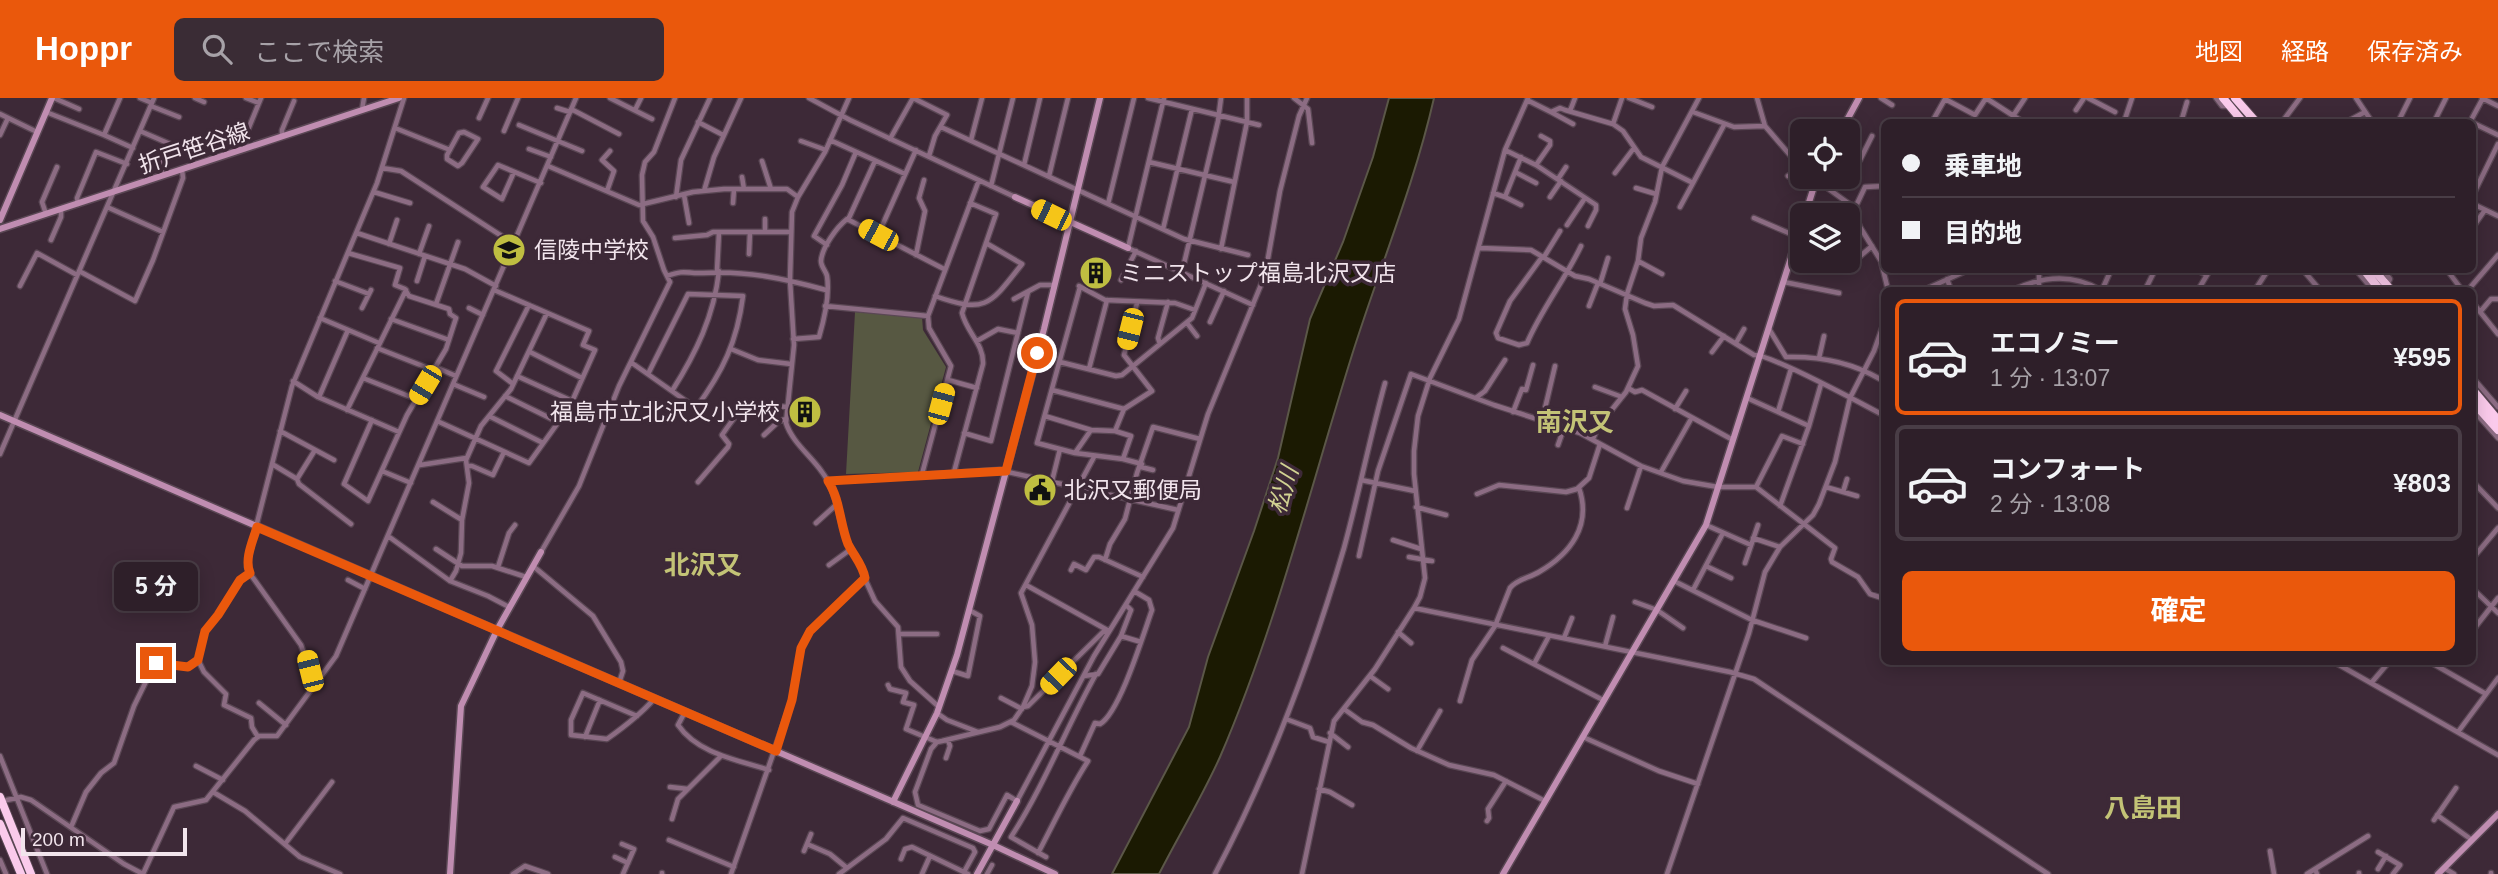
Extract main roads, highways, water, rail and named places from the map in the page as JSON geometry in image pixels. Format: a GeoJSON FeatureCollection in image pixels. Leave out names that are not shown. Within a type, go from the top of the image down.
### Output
{"type":"FeatureCollection","features":[{"type":"Feature","properties":{"kind":"highway"},"geometry":{"type":"LineString","coordinates":[[2223,98],[2240,119]]}},
{"type":"Feature","properties":{"kind":"highway"},"geometry":{"type":"LineString","coordinates":[[2235,98],[2253,119]]}},
{"type":"Feature","properties":{"kind":"highway"},"geometry":{"type":"LineString","coordinates":[[2367,273],[2384,287]]}},
{"type":"Feature","properties":{"kind":"highway"},"geometry":{"type":"LineString","coordinates":[[2476,394],[2498,420]]}},
{"type":"Feature","properties":{"kind":"highway"},"geometry":{"type":"LineString","coordinates":[[2476,405],[2498,430]]}},
{"type":"Feature","properties":{"kind":"highway"},"geometry":{"type":"LineString","coordinates":[[4,799],[32,874]]}},
{"type":"Feature","properties":{"kind":"highway"},"geometry":{"type":"LineString","coordinates":[[0,824],[21,874]]}},
{"type":"Feature","properties":{"kind":"water","name":"松川"},"geometry":{"type":"Polygon","coordinates":[[[1389,98],[1434,98],[1417,163],[1352,355],[1258,658],[1220,757],[1159,874],[1112,874],[1189,727],[1208,657],[1278,458],[1310,319],[1343,242],[1373,157],[1389,98]]]}},
{"type":"Feature","properties":{"kind":"place","name":"信陵中学校"},"geometry":{"type":"Point","coordinates":[509,250]}},
{"type":"Feature","properties":{"kind":"place","name":"ミニストップ福島北沢又店"},"geometry":{"type":"Point","coordinates":[1096,273]}},
{"type":"Feature","properties":{"kind":"place","name":"福島市立北沢又小学校"},"geometry":{"type":"Point","coordinates":[805,412]}},
{"type":"Feature","properties":{"kind":"place","name":"北沢又郵便局"},"geometry":{"type":"Point","coordinates":[1040,490]}},
{"type":"Feature","properties":{"kind":"district","name":"南沢又"},"geometry":{"type":"Point","coordinates":[1575,422]}},
{"type":"Feature","properties":{"kind":"district","name":"北沢又"},"geometry":{"type":"Point","coordinates":[703,565]}},
{"type":"Feature","properties":{"kind":"district","name":"八島田"},"geometry":{"type":"Point","coordinates":[2143,808]}}]}
